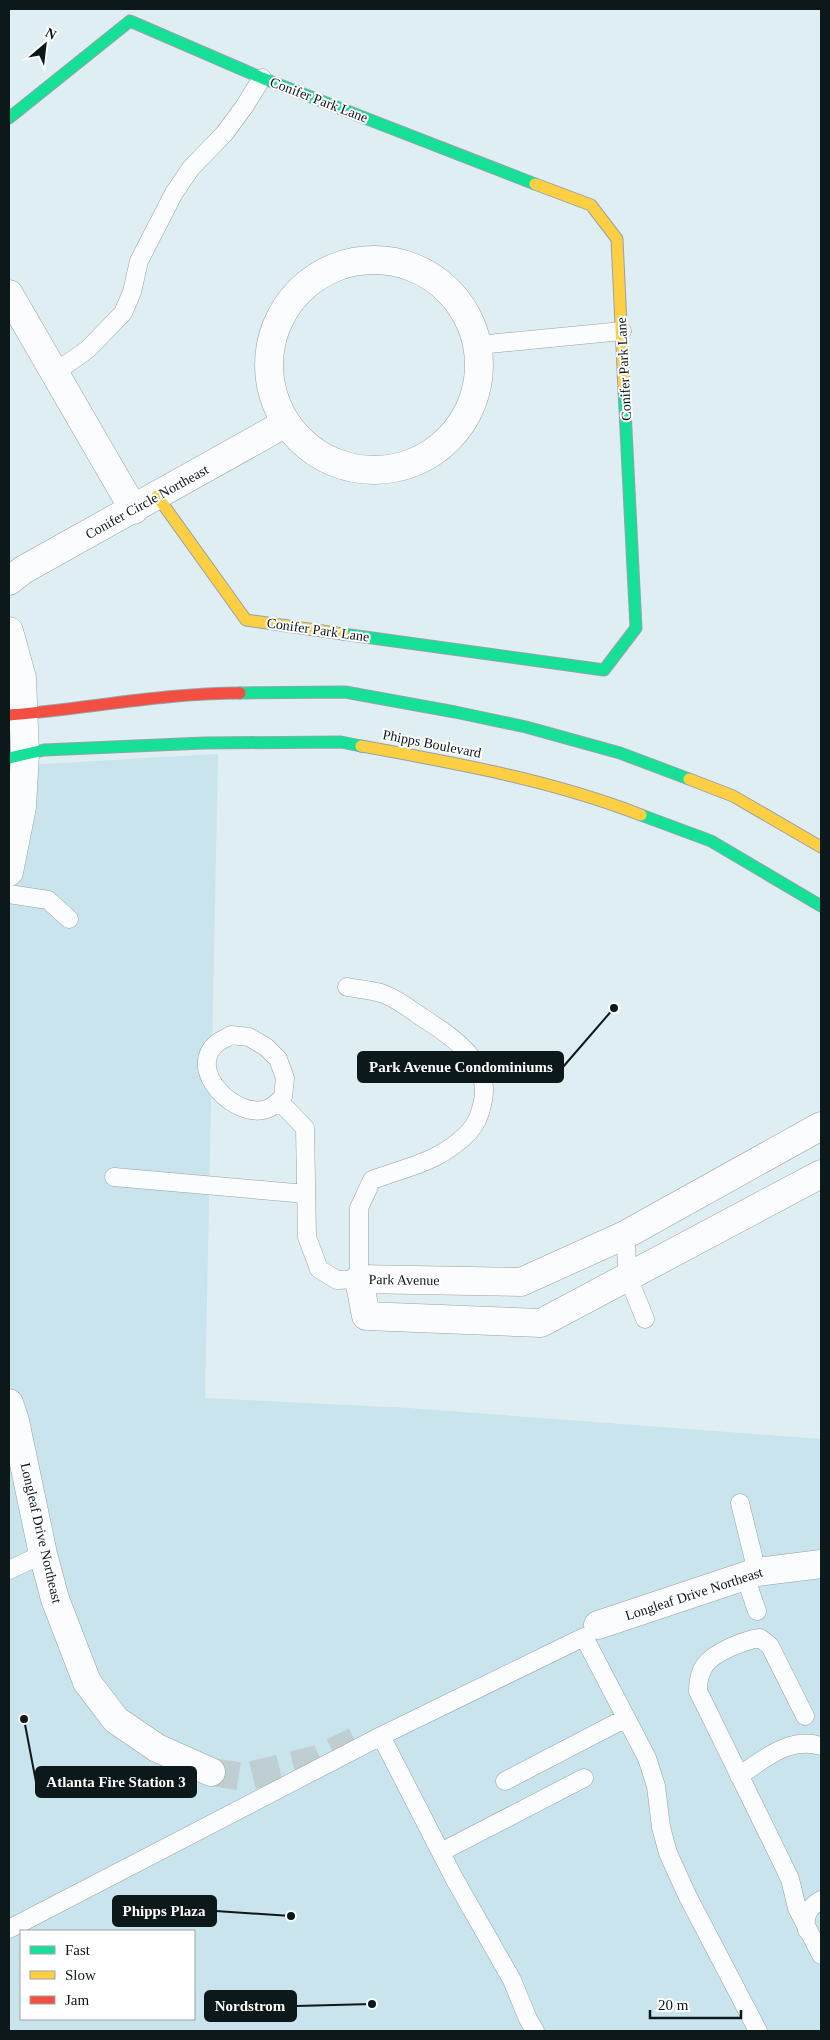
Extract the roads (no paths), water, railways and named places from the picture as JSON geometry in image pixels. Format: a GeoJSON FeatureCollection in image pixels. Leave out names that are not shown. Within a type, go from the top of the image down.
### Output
{"type":"FeatureCollection","features":[{"type":"Feature","properties":{"kind":"main road","name":"Conifer Park Lane"},"geometry":{"type":"LineString","coordinates":[[9,118],[130,21],[262,78],[591,205],[617,239],[636,628],[604,670],[246,620],[157,496]]}},
{"type":"Feature","properties":{"kind":"main road"},"geometry":{"type":"LineString","coordinates":[[17,714],[61,711],[202,693],[345,692],[526,727],[620,753],[733,796],[821,847]]}},
{"type":"Feature","properties":{"kind":"main road","name":"Phipps Boulevard"},"geometry":{"type":"LineString","coordinates":[[17,756],[44,750],[204,743],[341,742],[446,761],[514,776],[605,800],[711,841],[821,906]]}},
{"type":"Feature","properties":{"kind":"street"},"geometry":{"type":"LineString","coordinates":[[374,259],[411,266],[434,278],[460,304],[478,345],[479,381],[471,407],[452,436],[423,458],[389,470],[357,469],[323,457],[306,446],[286,423],[275,403],[268,367],[270,342],[285,308],[310,280],[344,264],[374,259]]}},
{"type":"Feature","properties":{"kind":"street"},"geometry":{"type":"LineString","coordinates":[[9,294],[134,510]]}},
{"type":"Feature","properties":{"kind":"street","name":"Conifer Circle Northeast"},"geometry":{"type":"LineString","coordinates":[[9,581],[23,570],[134,510],[286,423]]}},
{"type":"Feature","properties":{"kind":"street"},"geometry":{"type":"LineString","coordinates":[[9,631],[22,678],[17,714],[17,756],[22,807],[9,872]]}},
{"type":"Feature","properties":{"kind":"street","name":"Park Avenue"},"geometry":{"type":"LineString","coordinates":[[821,1126],[625,1235],[521,1282],[359,1279],[366,1316],[541,1324],[821,1174]]}},
{"type":"Feature","properties":{"kind":"street","name":"Longleaf Drive Northeast"},"geometry":{"type":"LineString","coordinates":[[9,1403],[15,1421],[43,1554],[55,1599],[87,1682],[116,1720],[157,1748],[211,1772]]}},
{"type":"Feature","properties":{"kind":"street","name":"Longleaf Drive Northeast"},"geometry":{"type":"LineString","coordinates":[[598,1626],[751,1574],[821,1564]]}},
{"type":"Feature","properties":{"kind":"lane"},"geometry":{"type":"LineString","coordinates":[[54,373],[87,350],[123,313],[132,292],[139,262],[174,193],[191,168],[224,134],[244,108],[262,78]]}},
{"type":"Feature","properties":{"kind":"lane"},"geometry":{"type":"LineString","coordinates":[[478,345],[622,331]]}},
{"type":"Feature","properties":{"kind":"lane"},"geometry":{"type":"LineString","coordinates":[[9,894],[48,900],[69,919]]}},
{"type":"Feature","properties":{"kind":"lane"},"geometry":{"type":"LineString","coordinates":[[279,1101],[305,1128],[306,1237],[319,1269],[337,1280],[359,1279],[359,1208],[372,1180],[433,1160],[453,1147],[471,1130],[479,1117],[486,1092],[483,1076],[472,1057],[448,1034],[409,1008],[382,993],[347,987]]}},
{"type":"Feature","properties":{"kind":"lane"},"geometry":{"type":"LineString","coordinates":[[231,1035],[249,1037],[266,1046],[278,1058],[285,1078],[283,1097],[279,1101],[267,1109],[251,1110],[234,1103],[216,1090],[208,1075],[208,1058],[216,1043],[231,1035]]}},
{"type":"Feature","properties":{"kind":"lane"},"geometry":{"type":"LineString","coordinates":[[114,1177],[306,1194]]}},
{"type":"Feature","properties":{"kind":"lane"},"geometry":{"type":"LineString","coordinates":[[625,1235],[628,1277],[645,1319]]}},
{"type":"Feature","properties":{"kind":"lane"},"geometry":{"type":"LineString","coordinates":[[740,1503],[757,1611]]}},
{"type":"Feature","properties":{"kind":"lane"},"geometry":{"type":"LineString","coordinates":[[9,1570],[43,1554]]}},
{"type":"Feature","properties":{"kind":"lane"},"geometry":{"type":"LineString","coordinates":[[9,1928],[380,1736],[584,1637],[647,1758],[653,1776],[661,1827],[668,1853],[686,1895],[758,2031]]}},
{"type":"Feature","properties":{"kind":"lane"},"geometry":{"type":"LineString","coordinates":[[805,1716],[770,1646],[760,1638],[723,1651],[705,1664],[698,1678],[698,1691],[790,1880],[797,1908],[821,1955]]}},
{"type":"Feature","properties":{"kind":"lane"},"geometry":{"type":"LineString","coordinates":[[505,1782],[626,1718]]}},
{"type":"Feature","properties":{"kind":"lane"},"geometry":{"type":"LineString","coordinates":[[380,1736],[441,1852],[512,1980],[535,2031]]}},
{"type":"Feature","properties":{"kind":"lane"},"geometry":{"type":"LineString","coordinates":[[739,1776],[790,1745],[811,1743],[821,1746]]}},
{"type":"Feature","properties":{"kind":"lane"},"geometry":{"type":"LineString","coordinates":[[441,1852],[584,1778]]}},
{"type":"Feature","properties":{"kind":"lane"},"geometry":{"type":"LineString","coordinates":[[790,1880],[801,1890],[821,1899],[810,1909],[806,1916],[808,1931],[812,1938],[821,1944]]}},
{"type":"Feature","properties":{"kind":"tunnel"},"geometry":{"type":"LineString","coordinates":[[211,1772],[245,1777],[318,1759],[355,1741]]}},
{"type":"Feature","properties":{"kind":"place","name":"Park Avenue Condominiums"},"geometry":{"type":"Point","coordinates":[614,1008]}},
{"type":"Feature","properties":{"kind":"place","name":"Atlanta Fire Station 3"},"geometry":{"type":"Point","coordinates":[24,1719]}},
{"type":"Feature","properties":{"kind":"place","name":"Phipps Plaza"},"geometry":{"type":"Point","coordinates":[291,1916]}},
{"type":"Feature","properties":{"kind":"place","name":"Nordstrom"},"geometry":{"type":"Point","coordinates":[372,2004]}}]}
